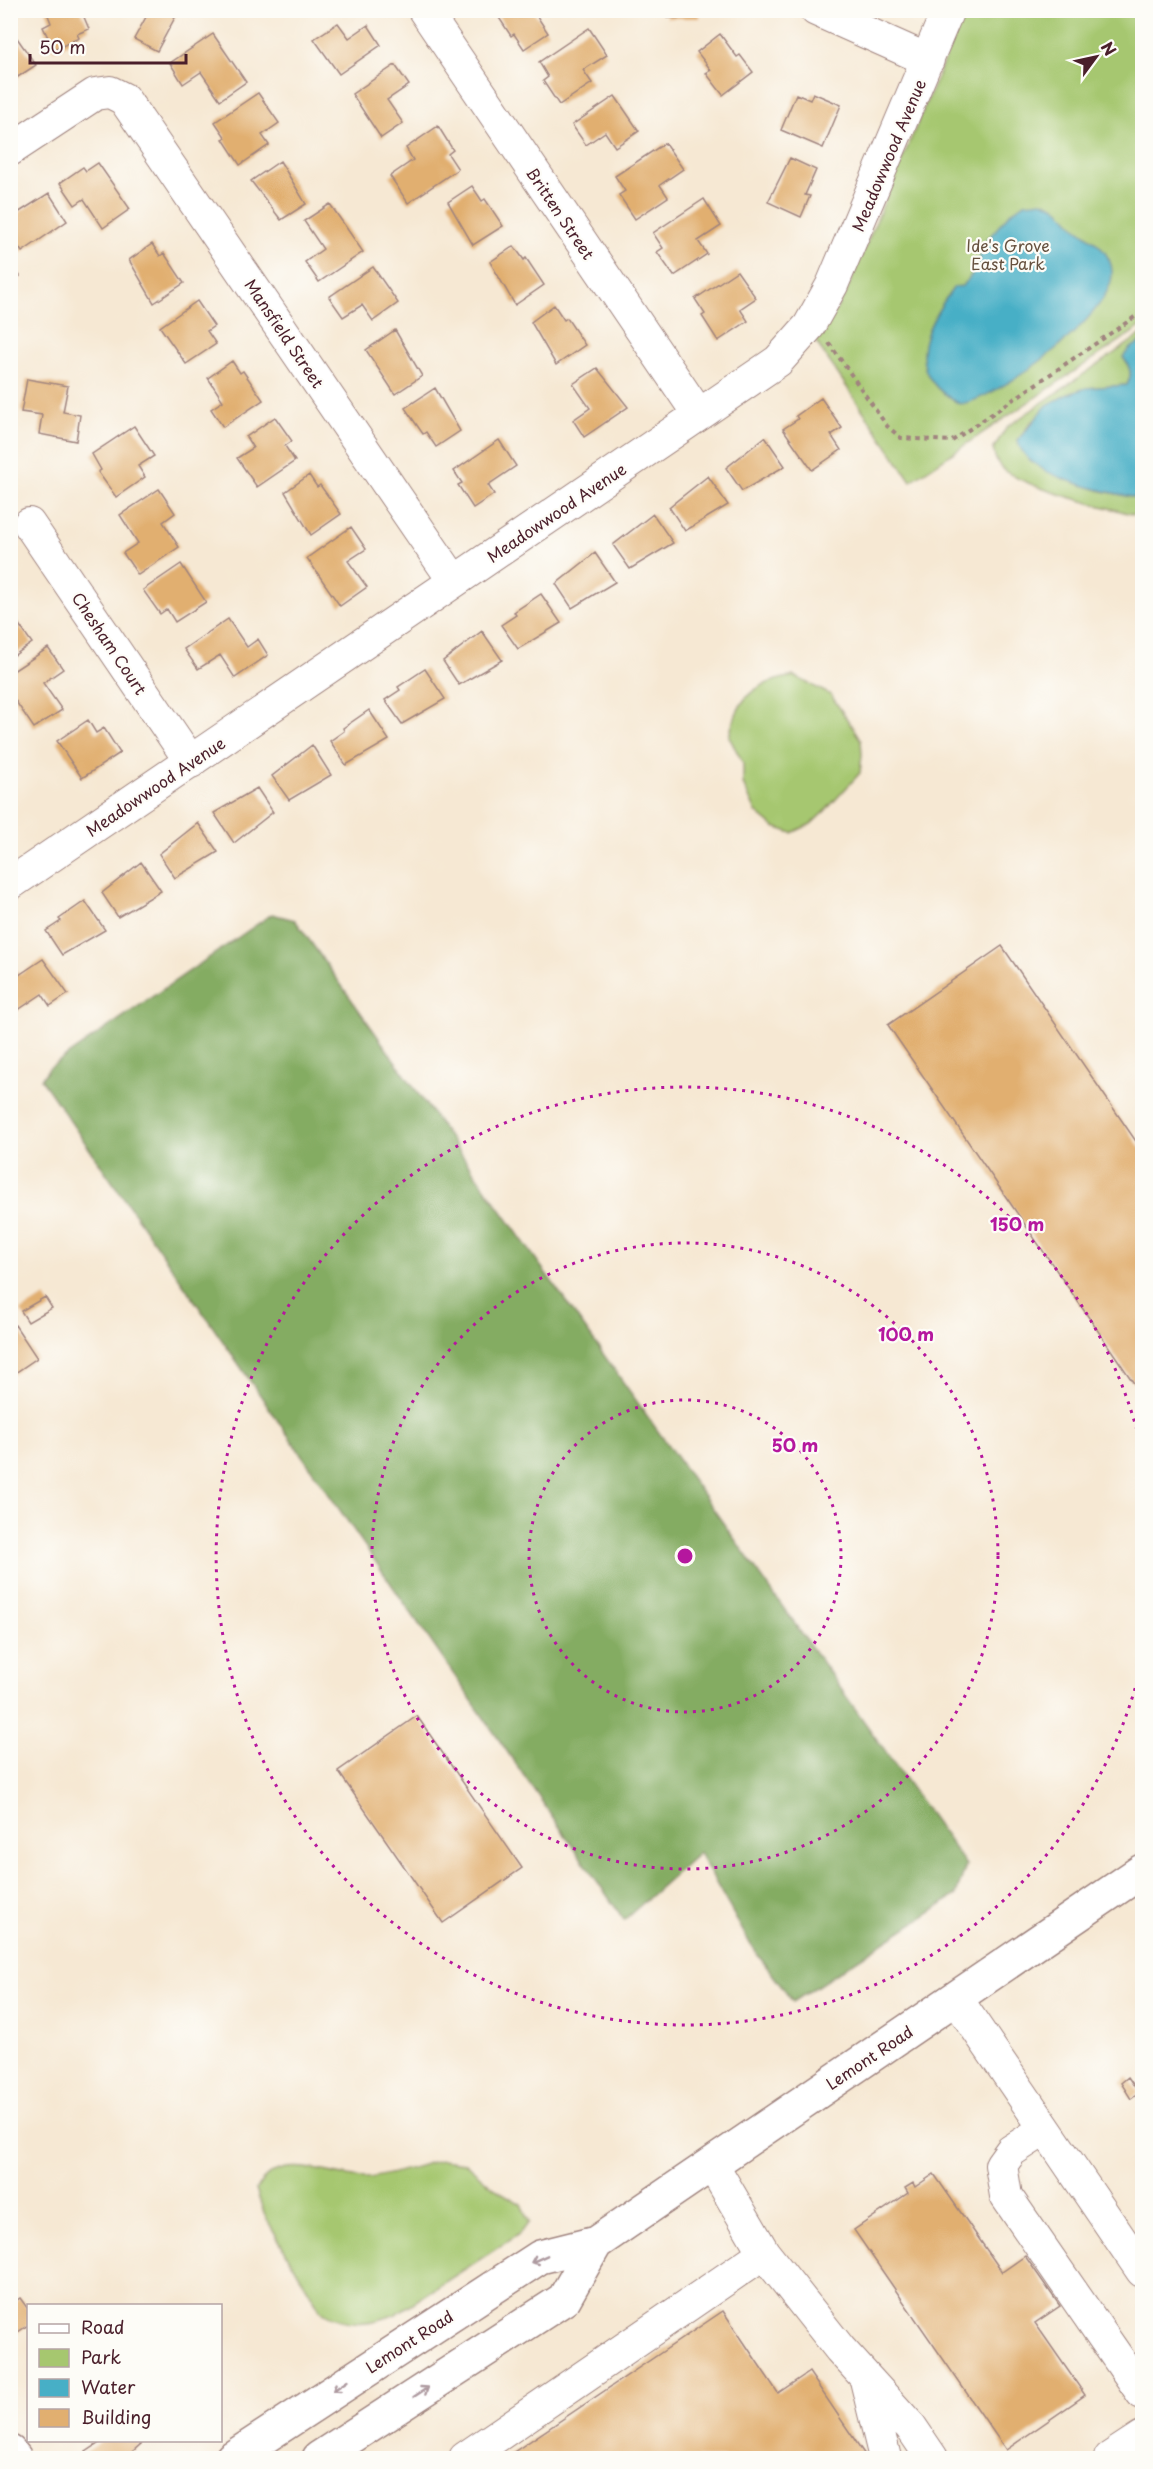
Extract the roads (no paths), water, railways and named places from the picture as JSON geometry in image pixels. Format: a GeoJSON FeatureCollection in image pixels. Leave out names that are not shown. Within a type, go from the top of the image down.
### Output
{"type":"FeatureCollection","features":[{"type":"Feature","properties":{"kind":"main road","name":"Lemont Road"},"geometry":{"type":"LineString","coordinates":[[232,2458],[540,2257],[596,2243],[1143,1871]]}},
{"type":"Feature","properties":{"kind":"main road","name":"Lemont Road"},"geometry":{"type":"LineString","coordinates":[[319,2458],[564,2299],[596,2243]]}},
{"type":"Feature","properties":{"kind":"main road"},"geometry":{"type":"LineString","coordinates":[[10,2451],[15,2458]]}},
{"type":"Feature","properties":{"kind":"street","name":"Britten Street"},"geometry":{"type":"LineString","coordinates":[[423,10],[699,415]]}},
{"type":"Feature","properties":{"kind":"street"},"geometry":{"type":"LineString","coordinates":[[816,10],[928,60]]}},
{"type":"Feature","properties":{"kind":"street","name":"Meadowwood Avenue"},"geometry":{"type":"LineString","coordinates":[[10,884],[778,361],[796,344],[813,320],[832,285],[948,10]]}},
{"type":"Feature","properties":{"kind":"street","name":"Mansfield Street"},"geometry":{"type":"LineString","coordinates":[[10,150],[95,94],[110,92],[129,105],[454,581]]}},
{"type":"Feature","properties":{"kind":"street","name":"Chesham Court"},"geometry":{"type":"LineString","coordinates":[[29,524],[191,762]]}},
{"type":"Feature","properties":{"kind":"street"},"geometry":{"type":"LineString","coordinates":[[956,1998],[1143,2271]]}},
{"type":"Feature","properties":{"kind":"street"},"geometry":{"type":"LineString","coordinates":[[1045,2128],[1011,2151],[1001,2165],[1005,2196],[1143,2393]]}},
{"type":"Feature","properties":{"kind":"street"},"geometry":{"type":"LineString","coordinates":[[712,2164],[764,2253],[840,2349],[911,2427],[932,2458]]}},
{"type":"Feature","properties":{"kind":"street"},"geometry":{"type":"LineString","coordinates":[[465,2458],[764,2253]]}},
{"type":"Feature","properties":{"kind":"street"},"geometry":{"type":"LineString","coordinates":[[865,2377],[885,2458]]}},
{"type":"Feature","properties":{"kind":"street"},"geometry":{"type":"LineString","coordinates":[[1110,2458],[1143,2436]]}},
{"type":"Feature","properties":{"kind":"water"},"geometry":{"type":"Polygon","coordinates":[[[1042,201],[1059,210],[1105,253],[1112,274],[1107,292],[1074,333],[1050,353],[1000,388],[978,399],[960,404],[942,392],[930,379],[924,364],[923,350],[927,334],[954,287],[963,286],[979,265],[981,247],[1011,212],[1025,203],[1042,201]]]}},
{"type":"Feature","properties":{"kind":"water"},"geometry":{"type":"Polygon","coordinates":[[[1142,341],[1142,499],[1070,481],[1035,464],[1023,453],[1018,440],[1047,405],[1086,388],[1127,385],[1130,371],[1123,357],[1129,349],[1142,341]]]}},
{"type":"Feature","properties":{"kind":"park label","name":"Ide's Grove East Park"},"geometry":{"type":"Point","coordinates":[1008,254]}}]}
